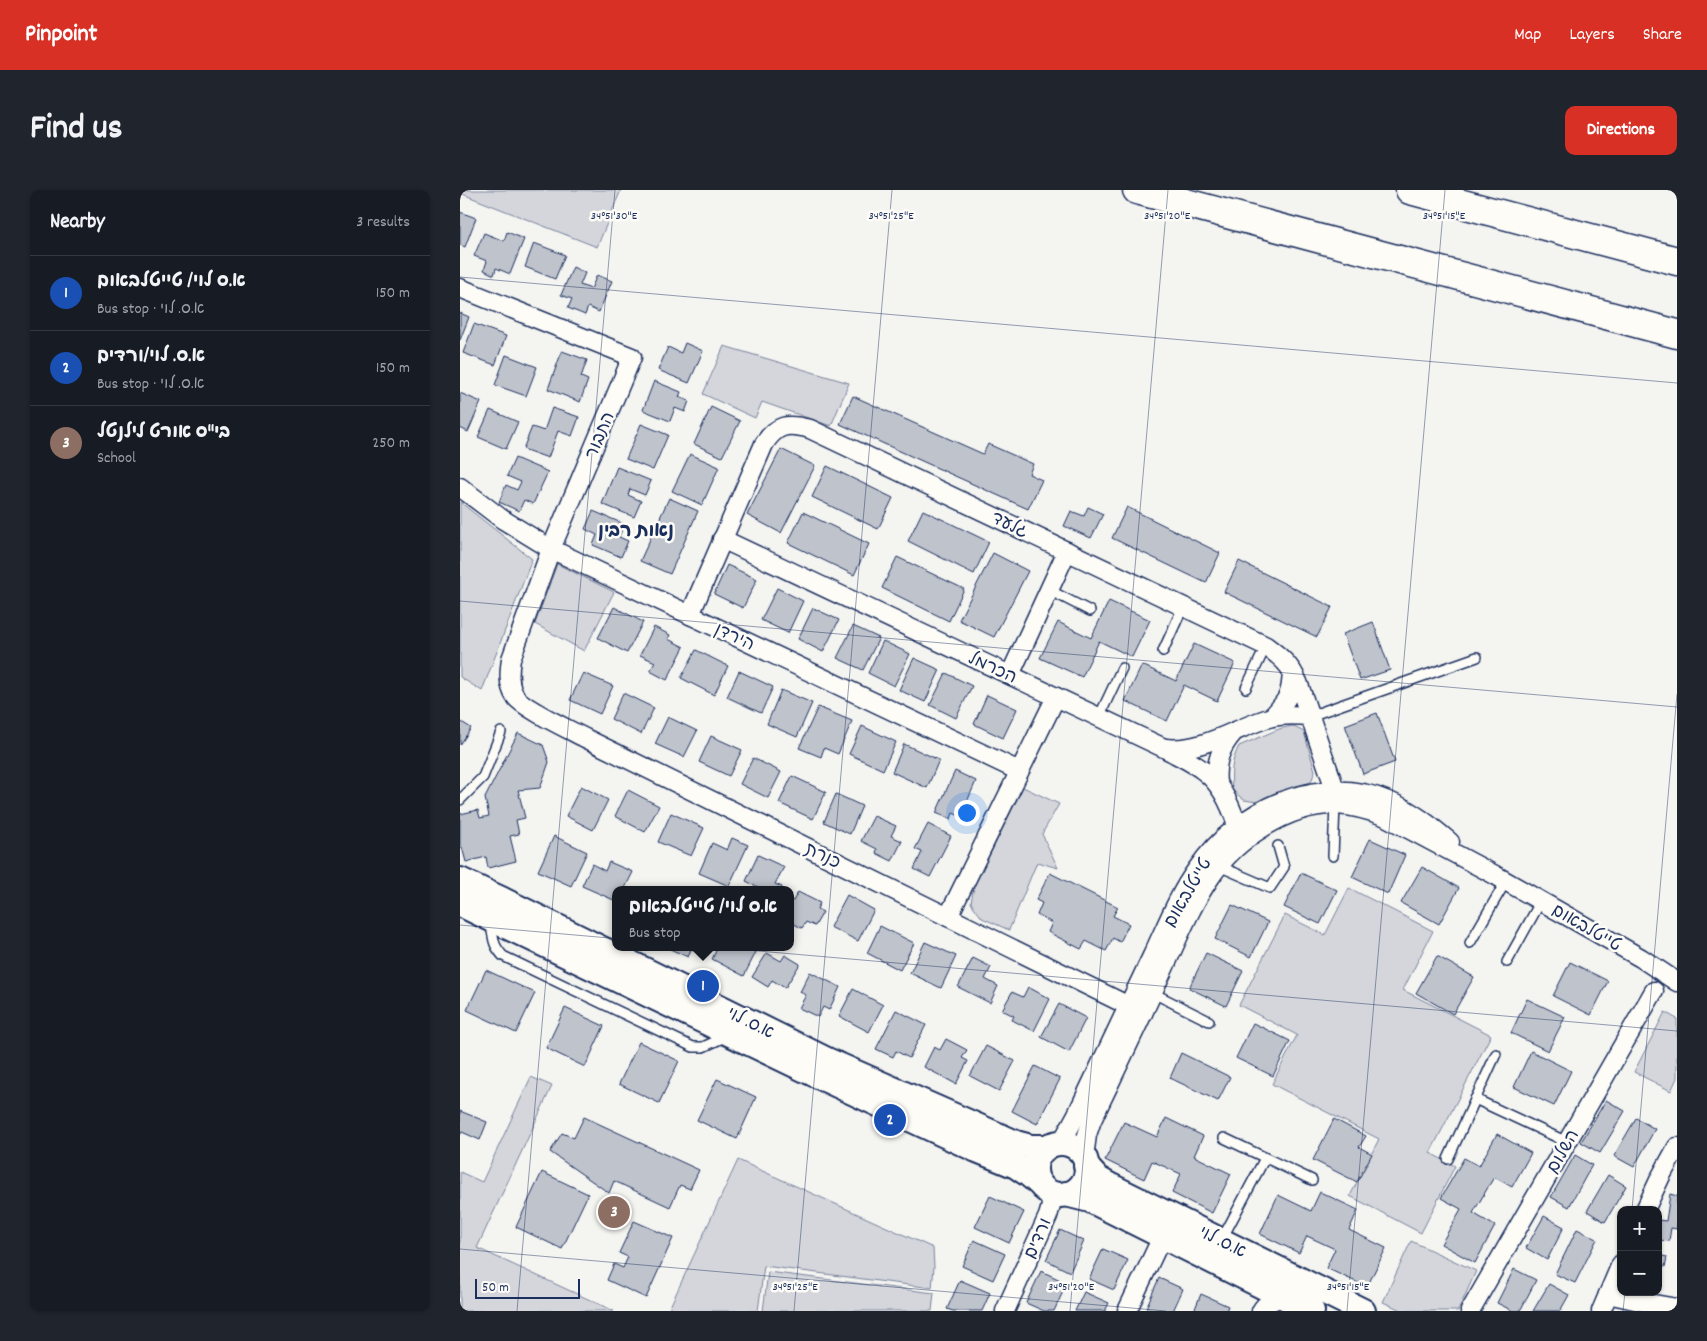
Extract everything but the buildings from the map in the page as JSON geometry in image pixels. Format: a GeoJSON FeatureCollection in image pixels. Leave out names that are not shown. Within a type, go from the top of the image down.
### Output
{"type":"FeatureCollection","features":[{"type":"Feature","properties":{"kind":"highway"},"geometry":{"type":"LineString","coordinates":[[1137,190],[1677,334]]}},
{"type":"Feature","properties":{"kind":"highway"},"geometry":{"type":"LineString","coordinates":[[1410,190],[1677,261]]}},
{"type":"Feature","properties":{"kind":"main road","name":"א.ס. לוי"},"geometry":{"type":"LineString","coordinates":[[460,880],[826,1060],[1016,1143],[1031,1147],[1051,1146]]}},
{"type":"Feature","properties":{"kind":"main road","name":"א.ס. לוי"},"geometry":{"type":"LineString","coordinates":[[460,904],[882,1106],[1016,1166],[1052,1190],[1090,1200],[1312,1311]]}},
{"type":"Feature","properties":{"kind":"main road"},"geometry":{"type":"LineString","coordinates":[[1064,1144],[1072,1146],[1079,1150],[1085,1161],[1084,1180],[1074,1192],[1052,1190],[1036,1177],[1036,1160],[1041,1153],[1051,1146],[1064,1144]]}},
{"type":"Feature","properties":{"kind":"main road","name":"א.ס. לוי"},"geometry":{"type":"LineString","coordinates":[[1085,1161],[1098,1178],[1109,1185],[1363,1311]]}},
{"type":"Feature","properties":{"kind":"street","name":"התבור"},"geometry":{"type":"LineString","coordinates":[[460,288],[632,357],[552,550],[511,659],[509,672],[510,687]]}},
{"type":"Feature","properties":{"kind":"street","name":"גלעד"},"geometry":{"type":"LineString","coordinates":[[690,615],[764,444],[771,433],[780,427],[789,425],[810,429],[1266,646],[1281,657],[1292,669],[1310,716],[1335,797]]}},
{"type":"Feature","properties":{"kind":"street","name":"הירדן"},"geometry":{"type":"LineString","coordinates":[[460,487],[502,519],[552,550],[1020,771]]}},
{"type":"Feature","properties":{"kind":"street","name":"הכרמל"},"geometry":{"type":"LineString","coordinates":[[722,539],[1164,748],[1205,772],[1217,783],[1238,825]]}},
{"type":"Feature","properties":{"kind":"street"},"geometry":{"type":"LineString","coordinates":[[1010,675],[1067,551]]}},
{"type":"Feature","properties":{"kind":"street"},"geometry":{"type":"LineString","coordinates":[[1272,717],[1289,697],[1292,669]]}},
{"type":"Feature","properties":{"kind":"street","name":"כנרת"},"geometry":{"type":"LineString","coordinates":[[510,687],[516,698],[526,706],[585,738],[1136,1010]]}},
{"type":"Feature","properties":{"kind":"street"},"geometry":{"type":"LineString","coordinates":[[948,917],[1056,696]]}},
{"type":"Feature","properties":{"kind":"street"},"geometry":{"type":"LineString","coordinates":[[1164,748],[1190,747],[1233,733],[1272,717],[1292,714],[1310,716]]}},
{"type":"Feature","properties":{"kind":"street"},"geometry":{"type":"LineString","coordinates":[[1217,783],[1218,758],[1225,742],[1233,733]]}},
{"type":"Feature","properties":{"kind":"street","name":"טייטלבאום"},"geometry":{"type":"LineString","coordinates":[[1085,1161],[1087,1135],[1092,1120],[1173,912],[1196,869],[1221,840],[1238,825],[1259,812],[1296,796],[1314,791],[1384,816],[1501,878],[1641,958],[1677,982]]}},
{"type":"Feature","properties":{"kind":"street","name":"טייטלבאום"},"geometry":{"type":"LineString","coordinates":[[1051,1146],[1065,1136],[1069,1130],[1136,1010],[1153,993],[1199,896],[1219,866],[1247,838],[1266,826],[1301,811],[1316,807],[1335,797]]}},
{"type":"Feature","properties":{"kind":"street","name":"השלום"},"geometry":{"type":"LineString","coordinates":[[1470,1311],[1654,991]]}},
{"type":"Feature","properties":{"kind":"street"},"geometry":{"type":"LineString","coordinates":[[1648,1206],[1669,1176],[1677,1147]]}},
{"type":"Feature","properties":{"kind":"street","name":"ורדים"},"geometry":{"type":"LineString","coordinates":[[1005,1311],[1048,1216],[1052,1190]]}},
{"type":"Feature","properties":{"kind":"street"},"geometry":{"type":"LineString","coordinates":[[1127,1311],[1162,1237]]}},
{"type":"Feature","properties":{"kind":"street"},"geometry":{"type":"LineString","coordinates":[[1601,1311],[1617,1273]]}},
{"type":"Feature","properties":{"kind":"street"},"geometry":{"type":"LineString","coordinates":[[1608,1294],[1677,1308]]}},
{"type":"Feature","properties":{"kind":"street"},"geometry":{"type":"LineString","coordinates":[[1262,1311],[1264,1306],[1272,1300],[1283,1297]]}},
{"type":"Feature","properties":{"kind":"lane"},"geometry":{"type":"LineString","coordinates":[[1049,590],[1090,612]]}},
{"type":"Feature","properties":{"kind":"lane"},"geometry":{"type":"LineString","coordinates":[[1163,651],[1183,607]]}},
{"type":"Feature","properties":{"kind":"lane"},"geometry":{"type":"LineString","coordinates":[[1246,688],[1266,646]]}},
{"type":"Feature","properties":{"kind":"lane"},"geometry":{"type":"LineString","coordinates":[[1310,716],[1477,657]]}},
{"type":"Feature","properties":{"kind":"lane"},"geometry":{"type":"LineString","coordinates":[[1099,717],[1122,668]]}},
{"type":"Feature","properties":{"kind":"lane"},"geometry":{"type":"LineString","coordinates":[[460,800],[483,777],[501,732]]}},
{"type":"Feature","properties":{"kind":"lane"},"geometry":{"type":"LineString","coordinates":[[1333,856],[1335,797]]}},
{"type":"Feature","properties":{"kind":"lane"},"geometry":{"type":"LineString","coordinates":[[1219,866],[1270,888],[1284,867],[1278,846]]}},
{"type":"Feature","properties":{"kind":"lane"},"geometry":{"type":"LineString","coordinates":[[1470,944],[1501,878]]}},
{"type":"Feature","properties":{"kind":"lane"},"geometry":{"type":"LineString","coordinates":[[1508,962],[1541,901]]}},
{"type":"Feature","properties":{"kind":"lane"},"geometry":{"type":"LineString","coordinates":[[1153,993],[1209,1020]]}},
{"type":"Feature","properties":{"kind":"lane"},"geometry":{"type":"LineString","coordinates":[[1448,1159],[1496,1054]]}},
{"type":"Feature","properties":{"kind":"lane"},"geometry":{"type":"LineString","coordinates":[[1475,1100],[1567,1142]]}},
{"type":"Feature","properties":{"kind":"lane"},"geometry":{"type":"LineString","coordinates":[[1224,1138],[1312,1180]]}},
{"type":"Feature","properties":{"kind":"lane"},"geometry":{"type":"LineString","coordinates":[[1221,1241],[1265,1158]]}},
{"type":"Feature","properties":{"kind":"shaded area"},"geometry":{"type":"Polygon","coordinates":[[[460,190],[621,190],[597,247],[460,193],[460,190]]]}},
{"type":"Feature","properties":{"kind":"shaded area"},"geometry":{"type":"Polygon","coordinates":[[[724,346],[849,383],[831,426],[762,402],[755,418],[703,394],[724,346]]]}},
{"type":"Feature","properties":{"kind":"shaded area"},"geometry":{"type":"Polygon","coordinates":[[[460,502],[532,559],[482,691],[460,677],[460,502]]]}},
{"type":"Feature","properties":{"kind":"shaded area"},"geometry":{"type":"Polygon","coordinates":[[[557,564],[614,592],[584,651],[535,624],[557,564]]]}},
{"type":"Feature","properties":{"kind":"shaded area"},"geometry":{"type":"Polygon","coordinates":[[[1292,726],[1304,732],[1315,771],[1311,782],[1257,802],[1244,800],[1232,790],[1232,767],[1239,746],[1279,729],[1292,726]]]}},
{"type":"Feature","properties":{"kind":"shaded area"},"geometry":{"type":"Polygon","coordinates":[[[1023,787],[1059,804],[1042,834],[1058,868],[1037,862],[1009,930],[982,918],[971,903],[974,886],[1023,787]]]}},
{"type":"Feature","properties":{"kind":"shaded area"},"geometry":{"type":"Polygon","coordinates":[[[1349,888],[1433,931],[1403,990],[1491,1035],[1430,1153],[1455,1166],[1421,1233],[1350,1196],[1379,1139],[1272,1084],[1297,1035],[1239,1005],[1285,915],[1325,935],[1349,888]]]}},
{"type":"Feature","properties":{"kind":"shaded area"},"geometry":{"type":"Polygon","coordinates":[[[1665,1012],[1677,1019],[1677,1078],[1671,1091],[1634,1072],[1665,1012]]]}},
{"type":"Feature","properties":{"kind":"shaded area"},"geometry":{"type":"Polygon","coordinates":[[[531,1077],[552,1086],[477,1248],[614,1311],[460,1311],[460,1172],[482,1182],[531,1077]]]}},
{"type":"Feature","properties":{"kind":"shaded area"},"geometry":{"type":"Polygon","coordinates":[[[738,1160],[933,1248],[932,1288],[764,1266],[758,1311],[668,1311],[738,1160]]]}},
{"type":"Feature","properties":{"kind":"shaded area"},"geometry":{"type":"Polygon","coordinates":[[[1411,1241],[1476,1271],[1458,1311],[1403,1311],[1383,1302],[1411,1241]]]}},
{"type":"Feature","properties":{"kind":"shaded area"},"geometry":{"type":"Polygon","coordinates":[[[768,1272],[934,1293],[932,1311],[763,1311],[768,1272]]]}},
{"type":"Feature","properties":{"kind":"place","name":"א.ס לוי/ טייטלבאום"},"geometry":{"type":"Point","coordinates":[703,986]}},
{"type":"Feature","properties":{"kind":"place","name":"א.ס. לוי/ורדים"},"geometry":{"type":"Point","coordinates":[890,1120]}},
{"type":"Feature","properties":{"kind":"place","name":"בי\"ס אורט לילנטל"},"geometry":{"type":"Point","coordinates":[614,1212]}},
{"type":"Feature","properties":{"kind":"district","name":"נאות רבין"},"geometry":{"type":"Point","coordinates":[636,529]}}]}
